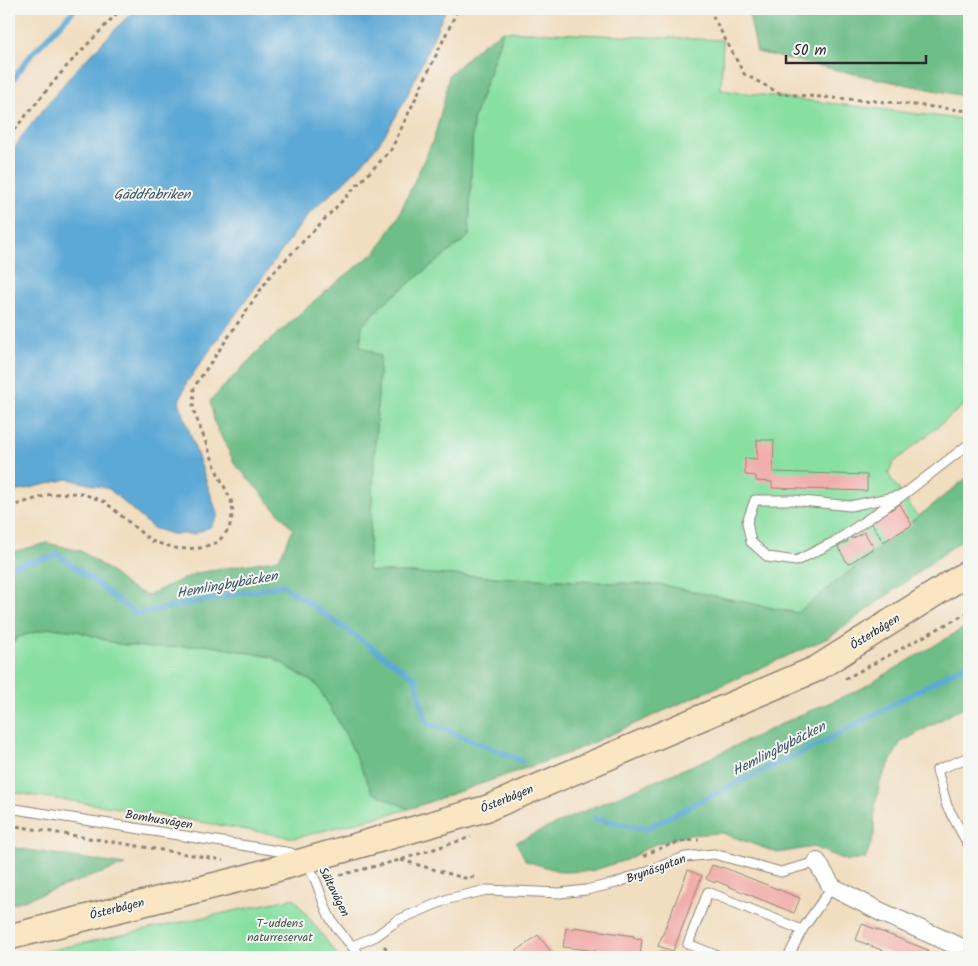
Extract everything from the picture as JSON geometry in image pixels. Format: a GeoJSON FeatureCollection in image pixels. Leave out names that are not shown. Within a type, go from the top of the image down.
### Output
{"type":"FeatureCollection","features":[{"type":"Feature","properties":{"kind":"main road","name":"Österbågen"},"geometry":{"type":"LineString","coordinates":[[9,937],[248,876],[310,871],[488,808],[816,669],[969,572]]}},
{"type":"Feature","properties":{"kind":"street","name":"Brynäsgatan"},"geometry":{"type":"LineString","coordinates":[[817,862],[832,887]]}},
{"type":"Feature","properties":{"kind":"street"},"geometry":{"type":"LineString","coordinates":[[832,887],[969,951]]}},
{"type":"Feature","properties":{"kind":"lane"},"geometry":{"type":"LineString","coordinates":[[903,495],[850,506],[793,500],[756,500],[748,522],[751,542],[768,557],[796,561],[836,541],[903,495],[969,444]]}},
{"type":"Feature","properties":{"kind":"lane"},"geometry":{"type":"LineString","coordinates":[[969,757],[938,770],[947,806],[969,846]]}},
{"type":"Feature","properties":{"kind":"lane","name":"Bomhusvägen"},"geometry":{"type":"LineString","coordinates":[[9,808],[291,853],[300,857],[310,871]]}},
{"type":"Feature","properties":{"kind":"lane","name":"Brynäsgatan"},"geometry":{"type":"LineString","coordinates":[[353,946],[376,936],[398,920],[448,899],[487,890],[560,893],[586,890],[616,883],[685,857],[714,854],[781,872],[817,862]]}},
{"type":"Feature","properties":{"kind":"lane","name":"Sältavägen"},"geometry":{"type":"LineString","coordinates":[[310,871],[332,920],[362,957]]}},
{"type":"Feature","properties":{"kind":"lane"},"geometry":{"type":"LineString","coordinates":[[788,957],[802,930],[832,887]]}},
{"type":"Feature","properties":{"kind":"lane"},"geometry":{"type":"LineString","coordinates":[[720,957],[688,944],[708,892],[802,930]]}},
{"type":"Feature","properties":{"kind":"path"},"geometry":{"type":"LineString","coordinates":[[9,136],[49,87],[121,9]]}},
{"type":"Feature","properties":{"kind":"path"},"geometry":{"type":"LineString","coordinates":[[9,507],[51,494],[81,493],[105,502],[151,541],[179,549],[200,548],[218,542],[229,529],[233,512],[230,500],[193,409],[194,387],[270,276],[391,150],[458,9]]}},
{"type":"Feature","properties":{"kind":"path"},"geometry":{"type":"LineString","coordinates":[[708,9],[744,74],[781,94],[888,102],[969,111]]}},
{"type":"Feature","properties":{"kind":"path"},"geometry":{"type":"LineString","coordinates":[[9,825],[236,862],[248,876]]}},
{"type":"Feature","properties":{"kind":"path"},"geometry":{"type":"LineString","coordinates":[[640,858],[657,849],[685,840],[704,840]]}},
{"type":"Feature","properties":{"kind":"path"},"geometry":{"type":"LineString","coordinates":[[310,871],[400,860],[464,878],[483,877]]}},
{"type":"Feature","properties":{"kind":"green space"},"geometry":{"type":"Polygon","coordinates":[[[748,9],[969,9],[969,97],[757,52],[748,9]]]}},
{"type":"Feature","properties":{"kind":"green space"},"geometry":{"type":"Polygon","coordinates":[[[503,31],[723,40],[721,90],[969,120],[969,401],[893,463],[888,474],[921,521],[797,613],[662,585],[368,571],[380,356],[360,346],[362,326],[384,303],[469,236],[473,121],[503,31]]]}},
{"type":"Feature","properties":{"kind":"green space"},"geometry":{"type":"Polygon","coordinates":[[[503,31],[473,121],[469,236],[384,303],[362,326],[360,346],[380,356],[368,571],[662,585],[797,613],[969,476],[969,535],[830,637],[569,753],[409,809],[372,792],[346,735],[317,685],[272,657],[206,645],[152,648],[118,644],[77,631],[50,628],[18,637],[9,648],[9,553],[47,543],[81,551],[130,588],[148,595],[197,573],[279,559],[293,529],[235,464],[215,424],[210,401],[260,349],[328,289],[377,251],[398,217],[434,138],[449,75],[480,46],[503,31]]]}},
{"type":"Feature","properties":{"kind":"green space"},"geometry":{"type":"Polygon","coordinates":[[[969,625],[969,704],[900,743],[880,782],[875,806],[874,835],[865,859],[847,861],[813,847],[778,853],[722,833],[687,835],[653,845],[626,860],[591,871],[562,872],[526,861],[516,842],[710,758],[800,715],[859,690],[969,625]]]}},
{"type":"Feature","properties":{"kind":"green space"},"geometry":{"type":"Polygon","coordinates":[[[50,628],[77,631],[118,644],[152,648],[206,645],[272,657],[317,685],[346,735],[372,791],[409,809],[295,838],[112,807],[9,792],[9,648],[18,637],[50,628]]]}},
{"type":"Feature","properties":{"kind":"green space"},"geometry":{"type":"Polygon","coordinates":[[[9,847],[125,865],[9,905],[9,847]]]}},
{"type":"Feature","properties":{"kind":"green space","name":"T-uddens naturreservat"},"geometry":{"type":"Polygon","coordinates":[[[294,898],[339,957],[19,957],[294,898]]]}},
{"type":"Feature","properties":{"kind":"water","name":"Gäddfabriken"},"geometry":{"type":"Polygon","coordinates":[[[135,9],[446,9],[413,83],[384,136],[358,168],[309,213],[187,382],[179,401],[218,516],[210,527],[194,534],[172,534],[153,528],[109,489],[68,479],[9,493],[9,158],[22,136],[72,74],[135,9]]]}},
{"type":"Feature","properties":{"kind":"building"},"geometry":{"type":"Polygon","coordinates":[[[757,440],[774,440],[773,472],[867,475],[867,491],[772,488],[772,482],[756,481],[756,476],[745,475],[745,458],[757,459],[757,440]]]}},
{"type":"Feature","properties":{"kind":"building"},"geometry":{"type":"Polygon","coordinates":[[[900,504],[912,525],[883,542],[871,522],[900,504]]]}},
{"type":"Feature","properties":{"kind":"building"},"geometry":{"type":"Polygon","coordinates":[[[864,532],[874,548],[848,564],[838,547],[848,541],[846,539],[851,537],[852,539],[864,532]]]}},
{"type":"Feature","properties":{"kind":"building"},"geometry":{"type":"Polygon","coordinates":[[[712,865],[722,867],[800,898],[794,913],[716,881],[715,883],[706,879],[712,865]]]}},
{"type":"Feature","properties":{"kind":"building"},"geometry":{"type":"Polygon","coordinates":[[[688,870],[702,876],[673,951],[658,946],[688,870]]]}},
{"type":"Feature","properties":{"kind":"building"},"geometry":{"type":"Polygon","coordinates":[[[862,924],[928,950],[925,957],[899,957],[856,940],[862,924]]]}},
{"type":"Feature","properties":{"kind":"building"},"geometry":{"type":"Polygon","coordinates":[[[574,927],[634,936],[634,938],[642,939],[640,957],[607,953],[607,957],[595,957],[596,951],[563,947],[566,928],[574,929],[574,927]]]}},
{"type":"Feature","properties":{"kind":"building"},"geometry":{"type":"Polygon","coordinates":[[[538,935],[555,957],[509,957],[538,935]]]}},
{"type":"Feature","properties":{"kind":"building"},"geometry":{"type":"Polygon","coordinates":[[[661,951],[669,954],[668,957],[658,957],[661,951]]]}},
{"type":"Feature","properties":{"kind":"building"},"geometry":{"type":"Polygon","coordinates":[[[683,952],[697,957],[681,957],[683,952]]]}},
{"type":"Feature","properties":{"kind":"waterway"},"geometry":{"type":"LineString","coordinates":[[9,85],[31,55],[75,9]]}},
{"type":"Feature","properties":{"kind":"waterway","name":"Hemlingbybäcken"},"geometry":{"type":"LineString","coordinates":[[9,566],[59,555],[136,614],[283,585],[415,678],[426,722],[522,761]]}},
{"type":"Feature","properties":{"kind":"waterway","name":"Hemlingbybäcken"},"geometry":{"type":"LineString","coordinates":[[594,818],[645,829],[732,785],[822,743],[969,663]]}}]}
